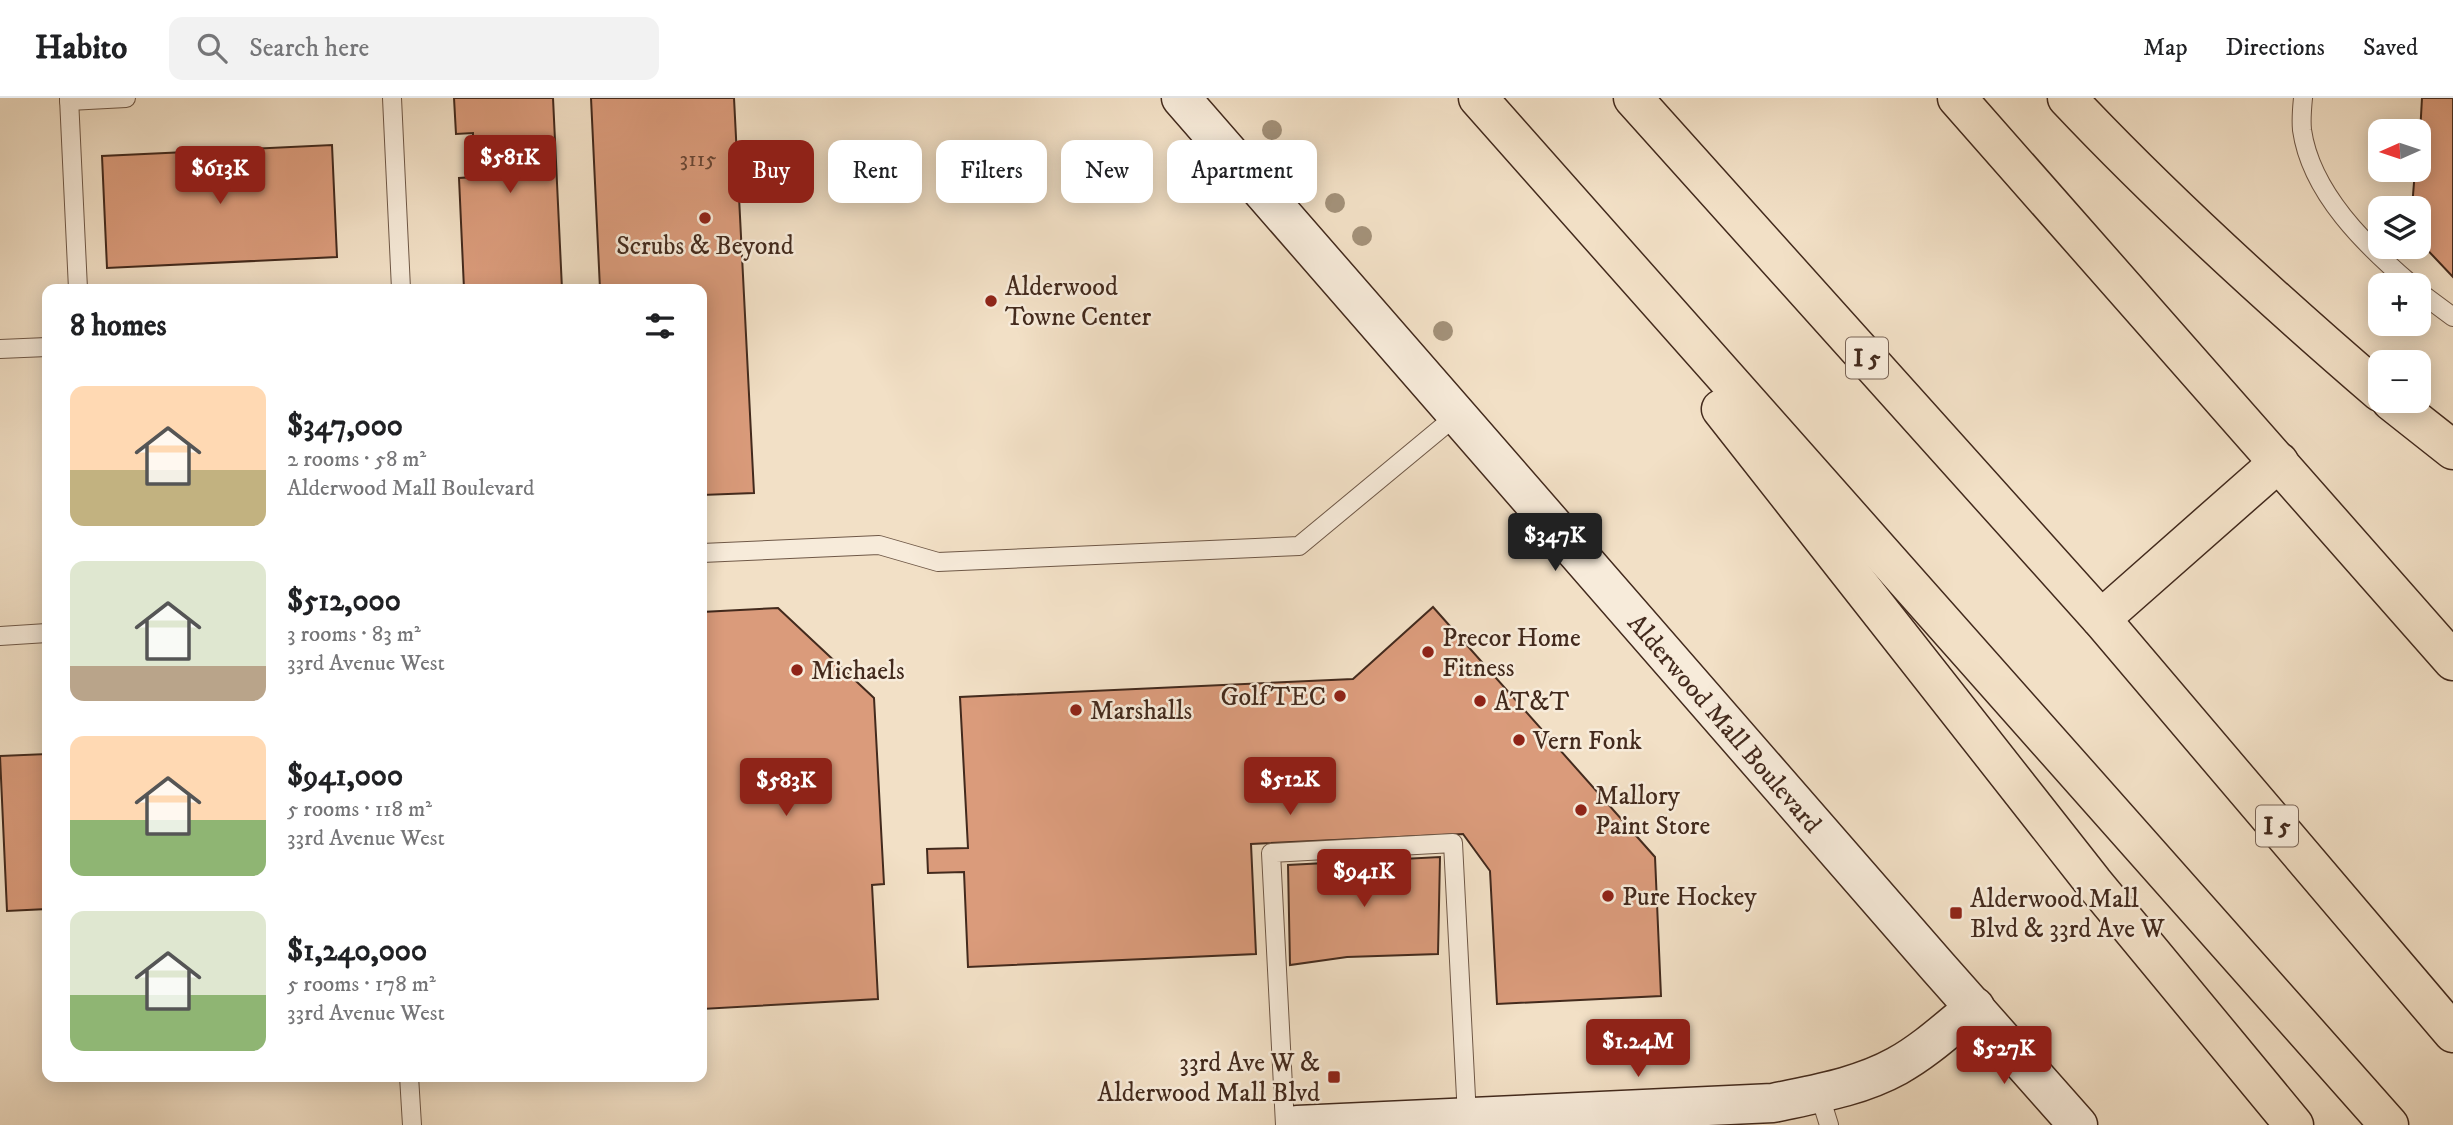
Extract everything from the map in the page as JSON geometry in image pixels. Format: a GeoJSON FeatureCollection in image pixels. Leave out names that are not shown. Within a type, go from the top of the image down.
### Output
{"type":"FeatureCollection","features":[{"type":"Feature","properties":{"kind":"highway"},"geometry":{"type":"LineString","coordinates":[[1478,98],[2093,882],[2294,1125]]}},
{"type":"Feature","properties":{"kind":"highway"},"geometry":{"type":"LineString","coordinates":[[1478,98],[2389,1125]]}},
{"type":"Feature","properties":{"kind":"highway","name":"I 5"},"geometry":{"type":"LineString","coordinates":[[1633,98],[2101,619],[2453,1033]]}},
{"type":"Feature","properties":{"kind":"highway"},"geometry":{"type":"LineString","coordinates":[[1957,98],[2453,661]]}},
{"type":"Feature","properties":{"kind":"highway"},"geometry":{"type":"LineString","coordinates":[[2067,98],[2111,145],[2277,302],[2368,382]]}},
{"type":"Feature","properties":{"kind":"highway"},"geometry":{"type":"LineString","coordinates":[[2406,413],[2453,450]]}},
{"type":"Feature","properties":{"kind":"highway"},"geometry":{"type":"LineString","coordinates":[[2101,619],[2279,462]]}},
{"type":"Feature","properties":{"kind":"highway"},"geometry":{"type":"LineString","coordinates":[[2421,624],[2453,654]]}},
{"type":"Feature","properties":{"kind":"main road","name":"Alderwood Mall Boulevard"},"geometry":{"type":"LineString","coordinates":[[1181,98],[2078,1125]]}},
{"type":"Feature","properties":{"kind":"main road"},"geometry":{"type":"LineString","coordinates":[[1297,1125],[1467,1117],[1594,1118],[1773,1103],[1824,1109],[1842,1089],[1897,1066],[1934,1041],[1975,1007]]}},
{"type":"Feature","properties":{"kind":"lane"},"geometry":{"type":"LineString","coordinates":[[78,284],[69,99],[126,98]]}},
{"type":"Feature","properties":{"kind":"lane"},"geometry":{"type":"LineString","coordinates":[[393,98],[401,284]]}},
{"type":"Feature","properties":{"kind":"lane"},"geometry":{"type":"LineString","coordinates":[[2303,98],[2302,129],[2308,154],[2321,181],[2353,230],[2398,273]]}},
{"type":"Feature","properties":{"kind":"lane"},"geometry":{"type":"LineString","coordinates":[[2431,301],[2453,317]]}},
{"type":"Feature","properties":{"kind":"lane"},"geometry":{"type":"LineString","coordinates":[[0,349],[42,347]]}},
{"type":"Feature","properties":{"kind":"lane"},"geometry":{"type":"LineString","coordinates":[[707,554],[878,545],[938,562],[1299,546],[1457,415]]}},
{"type":"Feature","properties":{"kind":"lane"},"geometry":{"type":"LineString","coordinates":[[0,636],[42,634]]}},
{"type":"Feature","properties":{"kind":"lane"},"geometry":{"type":"LineString","coordinates":[[1285,1125],[1271,853],[1453,843],[1467,1117]]}},
{"type":"Feature","properties":{"kind":"lane"},"geometry":{"type":"LineString","coordinates":[[409,1082],[412,1125]]}},
{"type":"Feature","properties":{"kind":"building"},"geometry":{"type":"Polygon","coordinates":[[[454,98],[553,98],[562,284],[464,284],[459,178],[474,177],[473,133],[456,134],[454,98]]]}},
{"type":"Feature","properties":{"kind":"building"},"geometry":{"type":"Polygon","coordinates":[[[591,98],[734,98],[736,140],[728,140],[728,203],[739,203],[754,493],[707,495],[707,284],[600,284],[591,98]]]}},
{"type":"Feature","properties":{"kind":"building"},"geometry":{"type":"Polygon","coordinates":[[[2422,98],[2453,98],[2453,277],[2431,254],[2431,196],[2413,196],[2414,182],[2431,182],[2431,119],[2421,119],[2422,98]]]}},
{"type":"Feature","properties":{"kind":"building"},"geometry":{"type":"Polygon","coordinates":[[[332,145],[337,257],[107,268],[102,156],[332,145]]]}},
{"type":"Feature","properties":{"kind":"building"},"geometry":{"type":"Polygon","coordinates":[[[1433,607],[1655,857],[1661,996],[1497,1004],[1490,871],[1463,834],[1251,844],[1256,954],[968,967],[964,872],[928,873],[927,849],[968,848],[960,697],[1353,679],[1433,607]]]}},
{"type":"Feature","properties":{"kind":"building"},"geometry":{"type":"Polygon","coordinates":[[[778,608],[874,698],[884,884],[872,885],[878,999],[707,1009],[707,612],[778,608]]]}},
{"type":"Feature","properties":{"kind":"building"},"geometry":{"type":"Polygon","coordinates":[[[42,754],[42,909],[7,911],[0,756],[42,754]]]}},
{"type":"Feature","properties":{"kind":"building"},"geometry":{"type":"Polygon","coordinates":[[[1440,857],[1438,954],[1347,957],[1290,965],[1288,865],[1440,857]]]}},
{"type":"Feature","properties":{"kind":"place","name":"Scrubs & Beyond"},"geometry":{"type":"Point","coordinates":[705,218]}},
{"type":"Feature","properties":{"kind":"place","name":"Alderwood Towne Center"},"geometry":{"type":"Point","coordinates":[991,301]}},
{"type":"Feature","properties":{"kind":"place","name":"Precor Home Fitness"},"geometry":{"type":"Point","coordinates":[1428,652]}},
{"type":"Feature","properties":{"kind":"place","name":"Michaels"},"geometry":{"type":"Point","coordinates":[797,670]}},
{"type":"Feature","properties":{"kind":"place","name":"GolfTEC"},"geometry":{"type":"Point","coordinates":[1340,696]}},
{"type":"Feature","properties":{"kind":"place","name":"AT&T"},"geometry":{"type":"Point","coordinates":[1480,701]}},
{"type":"Feature","properties":{"kind":"place","name":"Marshalls"},"geometry":{"type":"Point","coordinates":[1076,710]}},
{"type":"Feature","properties":{"kind":"place","name":"Vern Fonk"},"geometry":{"type":"Point","coordinates":[1519,740]}},
{"type":"Feature","properties":{"kind":"place","name":"Mallory Paint Store"},"geometry":{"type":"Point","coordinates":[1581,810]}},
{"type":"Feature","properties":{"kind":"place","name":"Pure Hockey"},"geometry":{"type":"Point","coordinates":[1608,896]}},
{"type":"Feature","properties":{"kind":"place","name":"Alderwood Mall Blvd & 33rd Ave W"},"geometry":{"type":"Point","coordinates":[1956,913]}},
{"type":"Feature","properties":{"kind":"place","name":"33rd Ave W & Alderwood Mall Blvd"},"geometry":{"type":"Point","coordinates":[1334,1077]}}]}
